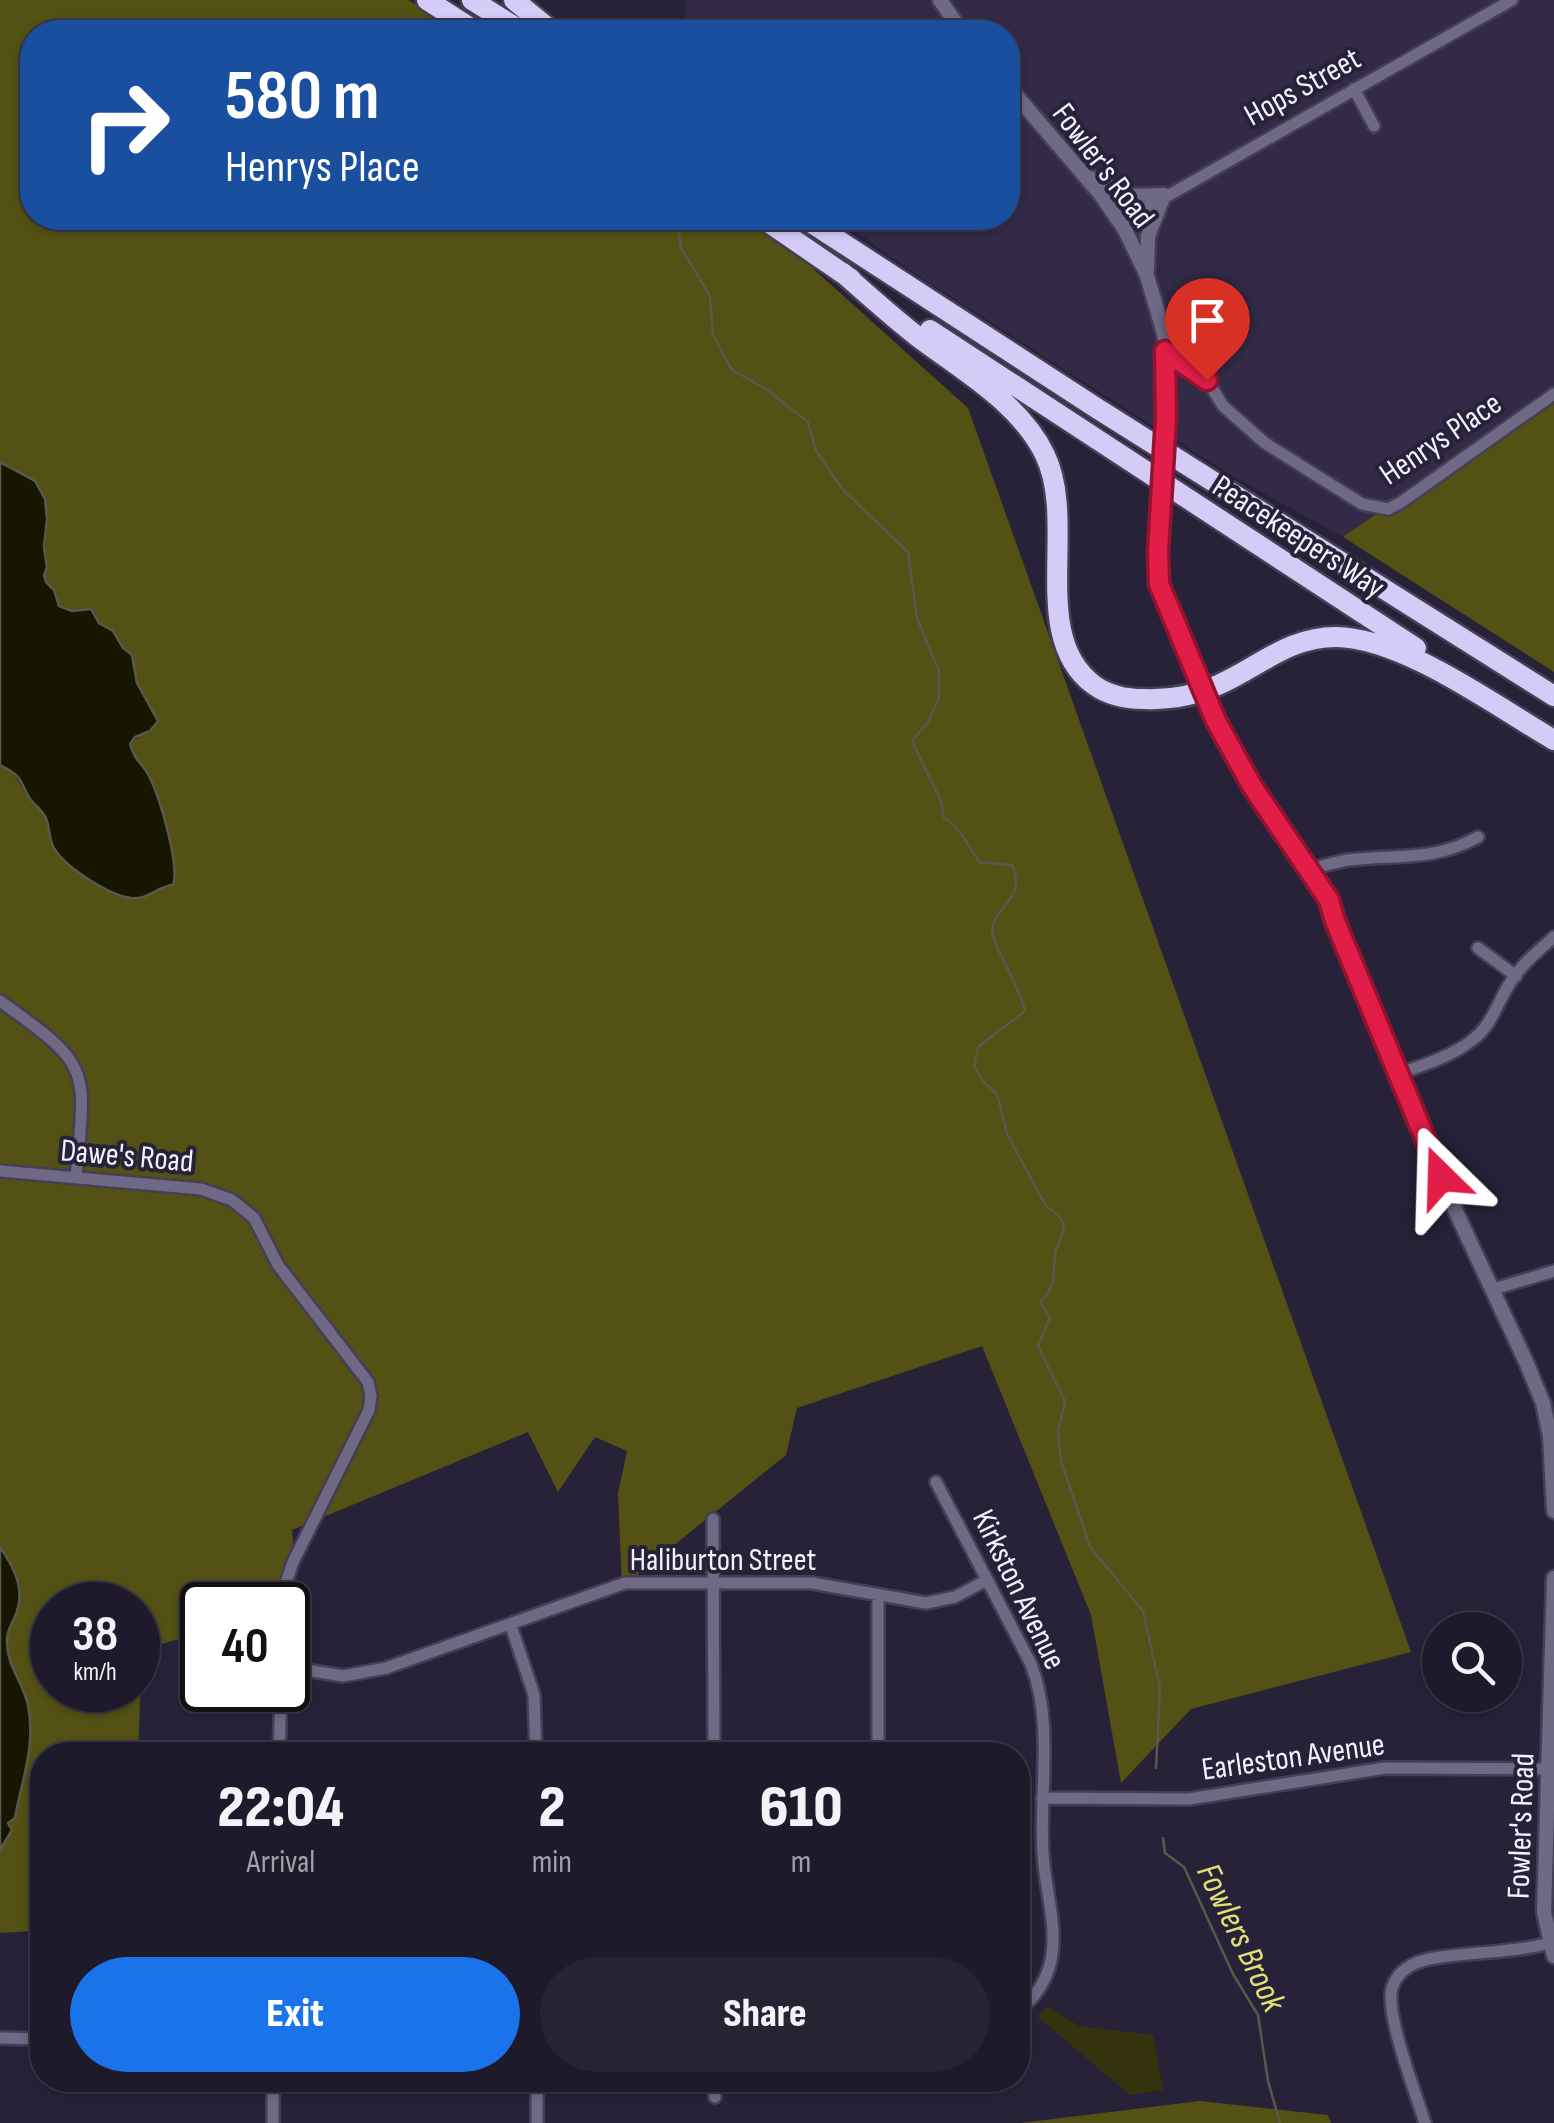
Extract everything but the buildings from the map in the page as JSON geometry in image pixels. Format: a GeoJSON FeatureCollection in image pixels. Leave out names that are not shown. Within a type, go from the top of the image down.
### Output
{"type":"FeatureCollection","features":[{"type":"Feature","properties":{"kind":"highway"},"geometry":{"type":"LineString","coordinates":[[426,0],[457,20]]}},
{"type":"Feature","properties":{"kind":"highway"},"geometry":{"type":"LineString","coordinates":[[472,0],[504,20]]}},
{"type":"Feature","properties":{"kind":"highway"},"geometry":{"type":"LineString","coordinates":[[514,0],[539,20]]}},
{"type":"Feature","properties":{"kind":"highway","name":"Peacekeepers Way"},"geometry":{"type":"LineString","coordinates":[[780,230],[1554,739]]}},
{"type":"Feature","properties":{"kind":"highway","name":"Peacekeepers Way"},"geometry":{"type":"LineString","coordinates":[[822,230],[1098,410],[1554,696]]}},
{"type":"Feature","properties":{"kind":"highway"},"geometry":{"type":"LineString","coordinates":[[843,273],[893,318],[994,394],[1033,434],[1046,456],[1058,496],[1062,633],[1069,656],[1081,673],[1111,695],[1155,699],[1201,691],[1221,684],[1291,644],[1334,637],[1357,639],[1403,653],[1554,739]]}},
{"type":"Feature","properties":{"kind":"street","name":"Hops Street"},"geometry":{"type":"LineString","coordinates":[[1120,223],[1512,0]]}},
{"type":"Feature","properties":{"kind":"street"},"geometry":{"type":"LineString","coordinates":[[1354,89],[1374,126]]}},
{"type":"Feature","properties":{"kind":"street","name":"Fowler's Road"},"geometry":{"type":"LineString","coordinates":[[1020,100],[1120,223],[1147,276],[1165,351],[1159,584],[1201,691],[1250,782],[1329,900],[1456,1212],[1548,1401],[1554,1511]]}},
{"type":"Feature","properties":{"kind":"street"},"geometry":{"type":"LineString","coordinates":[[1082,174],[1132,196],[1164,196],[1148,236],[1147,276]]}},
{"type":"Feature","properties":{"kind":"street","name":"Henrys Place"},"geometry":{"type":"LineString","coordinates":[[1165,351],[1207,380],[1223,406],[1265,443],[1374,508],[1388,508],[1400,502],[1552,398]]}},
{"type":"Feature","properties":{"kind":"street"},"geometry":{"type":"LineString","coordinates":[[1310,869],[1348,860],[1454,851],[1478,837]]}},
{"type":"Feature","properties":{"kind":"street"},"geometry":{"type":"LineString","coordinates":[[1398,1074],[1472,1041],[1494,1016],[1516,976],[1554,937]]}},
{"type":"Feature","properties":{"kind":"street"},"geometry":{"type":"LineString","coordinates":[[1478,948],[1516,976]]}},
{"type":"Feature","properties":{"kind":"street"},"geometry":{"type":"LineString","coordinates":[[0,1001],[48,1035],[76,1066],[83,1103],[76,1178]]}},
{"type":"Feature","properties":{"kind":"street","name":"Dawe's Road"},"geometry":{"type":"LineString","coordinates":[[0,1172],[201,1189],[218,1193],[244,1208],[262,1230],[278,1264],[368,1382],[371,1396],[361,1426],[293,1562],[289,1582]]}},
{"type":"Feature","properties":{"kind":"street"},"geometry":{"type":"LineString","coordinates":[[1494,1290],[1554,1270]]}},
{"type":"Feature","properties":{"kind":"street","name":"Kirkston Avenue"},"geometry":{"type":"LineString","coordinates":[[936,1482],[1031,1664],[1040,1692],[1042,1849],[1052,1944],[1050,1961],[1030,1999]]}},
{"type":"Feature","properties":{"kind":"street"},"geometry":{"type":"LineString","coordinates":[[714,1519],[714,1742]]}},
{"type":"Feature","properties":{"kind":"street","name":"Fowler's Road"},"geometry":{"type":"LineString","coordinates":[[1552,1950],[1544,1904],[1554,1578]]}},
{"type":"Feature","properties":{"kind":"street","name":"Haliburton Street"},"geometry":{"type":"LineString","coordinates":[[310,1672],[363,1673],[414,1660],[625,1583],[812,1583],[936,1602],[988,1580]]}},
{"type":"Feature","properties":{"kind":"street"},"geometry":{"type":"LineString","coordinates":[[878,1594],[878,1742]]}},
{"type":"Feature","properties":{"kind":"street"},"geometry":{"type":"LineString","coordinates":[[511,1626],[534,1695],[536,1742]]}},
{"type":"Feature","properties":{"kind":"street"},"geometry":{"type":"LineString","coordinates":[[279,1742],[280,1712]]}},
{"type":"Feature","properties":{"kind":"street","name":"Earleston Avenue"},"geometry":{"type":"LineString","coordinates":[[1042,1798],[1213,1796],[1385,1768],[1550,1769]]}},
{"type":"Feature","properties":{"kind":"street"},"geometry":{"type":"LineString","coordinates":[[1425,2123],[1392,2009],[1392,1987],[1399,1975],[1432,1958],[1552,1950]]}},
{"type":"Feature","properties":{"kind":"street"},"geometry":{"type":"LineString","coordinates":[[0,2038],[30,2039]]}},
{"type":"Feature","properties":{"kind":"street"},"geometry":{"type":"LineString","coordinates":[[273,2092],[274,2123]]}},
{"type":"Feature","properties":{"kind":"street"},"geometry":{"type":"LineString","coordinates":[[537,2092],[537,2123]]}},
{"type":"Feature","properties":{"kind":"street"},"geometry":{"type":"LineString","coordinates":[[714,2092],[714,2097]]}},
{"type":"Feature","properties":{"kind":"shaded area"},"geometry":{"type":"Polygon","coordinates":[[[0,0],[408,0],[440,20],[20,20],[20,230],[761,230],[799,256],[968,408],[1411,1652],[1191,1709],[1121,1783],[1091,1615],[982,1346],[797,1408],[786,1455],[622,1587],[618,1493],[627,1451],[595,1437],[558,1492],[528,1432],[292,1530],[297,1582],[180,1582],[180,1639],[160,1645],[160,1582],[30,1582],[30,1712],[140,1712],[138,1742],[30,1742],[30,1931],[0,1933],[0,1850],[7,1822],[15,1818],[29,1752],[30,1725],[27,1701],[7,1643],[18,1605],[18,1587],[0,1547],[0,765],[15,777],[44,814],[59,855],[88,878],[110,891],[136,898],[174,885],[175,875],[154,787],[130,744],[145,732],[150,708],[118,640],[99,623],[95,613],[59,606],[44,575],[47,519],[25,478],[0,462],[0,0]]]}},
{"type":"Feature","properties":{"kind":"shaded area"},"geometry":{"type":"Polygon","coordinates":[[[685,0],[1554,0],[1554,390],[1343,537],[1231,475],[853,230],[1020,230],[1020,20],[686,20],[685,0]]]}},
{"type":"Feature","properties":{"kind":"shaded area"},"geometry":{"type":"Polygon","coordinates":[[[1554,390],[1554,672],[1343,537],[1554,390]]]}},
{"type":"Feature","properties":{"kind":"shaded area"},"geometry":{"type":"Polygon","coordinates":[[[0,462],[35,481],[45,499],[44,575],[59,606],[72,611],[91,609],[99,623],[113,631],[132,655],[137,683],[158,721],[130,744],[158,799],[174,875],[173,885],[143,897],[112,892],[69,865],[53,847],[44,814],[18,777],[0,765],[0,462]]]}},
{"type":"Feature","properties":{"kind":"shaded area"},"geometry":{"type":"Polygon","coordinates":[[[0,1547],[19,1585],[19,1602],[8,1632],[7,1649],[28,1705],[30,1735],[15,1818],[8,1823],[12,1830],[0,1850],[0,1547]]]}},
{"type":"Feature","properties":{"kind":"shaded area"},"geometry":{"type":"Polygon","coordinates":[[[1048,2006],[1079,2026],[1153,2035],[1163,2090],[1130,2095],[1038,2017],[1048,2006]]]}},
{"type":"Feature","properties":{"kind":"shaded area"},"geometry":{"type":"Polygon","coordinates":[[[1200,2101],[1328,2115],[1331,2123],[1020,2123],[1200,2101]]]}},
{"type":"Feature","properties":{"kind":"waterway","name":"Fowlers Brook"},"geometry":{"type":"LineString","coordinates":[[678,230],[681,248],[710,296],[713,335],[732,370],[766,389],[808,422],[816,451],[843,490],[908,552],[917,618],[939,671],[939,698],[928,722],[912,741],[941,801],[944,818],[960,832],[980,862],[1012,865],[1016,877],[1013,894],[992,930],[1025,1011],[978,1047],[974,1066],[997,1094],[1007,1134],[1046,1206],[1063,1225],[1051,1286],[1040,1302],[1050,1317],[1038,1346],[1065,1401],[1058,1431],[1061,1461],[1090,1547],[1143,1611],[1160,1688],[1156,1768]]}},
{"type":"Feature","properties":{"kind":"waterway","name":"Fowlers Brook"},"geometry":{"type":"LineString","coordinates":[[1163,1838],[1165,1853],[1184,1867],[1233,1974],[1258,2015],[1268,2081],[1280,2123]]}},
{"type":"Feature","properties":{"kind":"route"},"geometry":{"type":"LineString","coordinates":[[1207,380],[1165,351],[1159,584],[1216,721],[1252,786],[1329,900],[1441,1177]]}}]}
